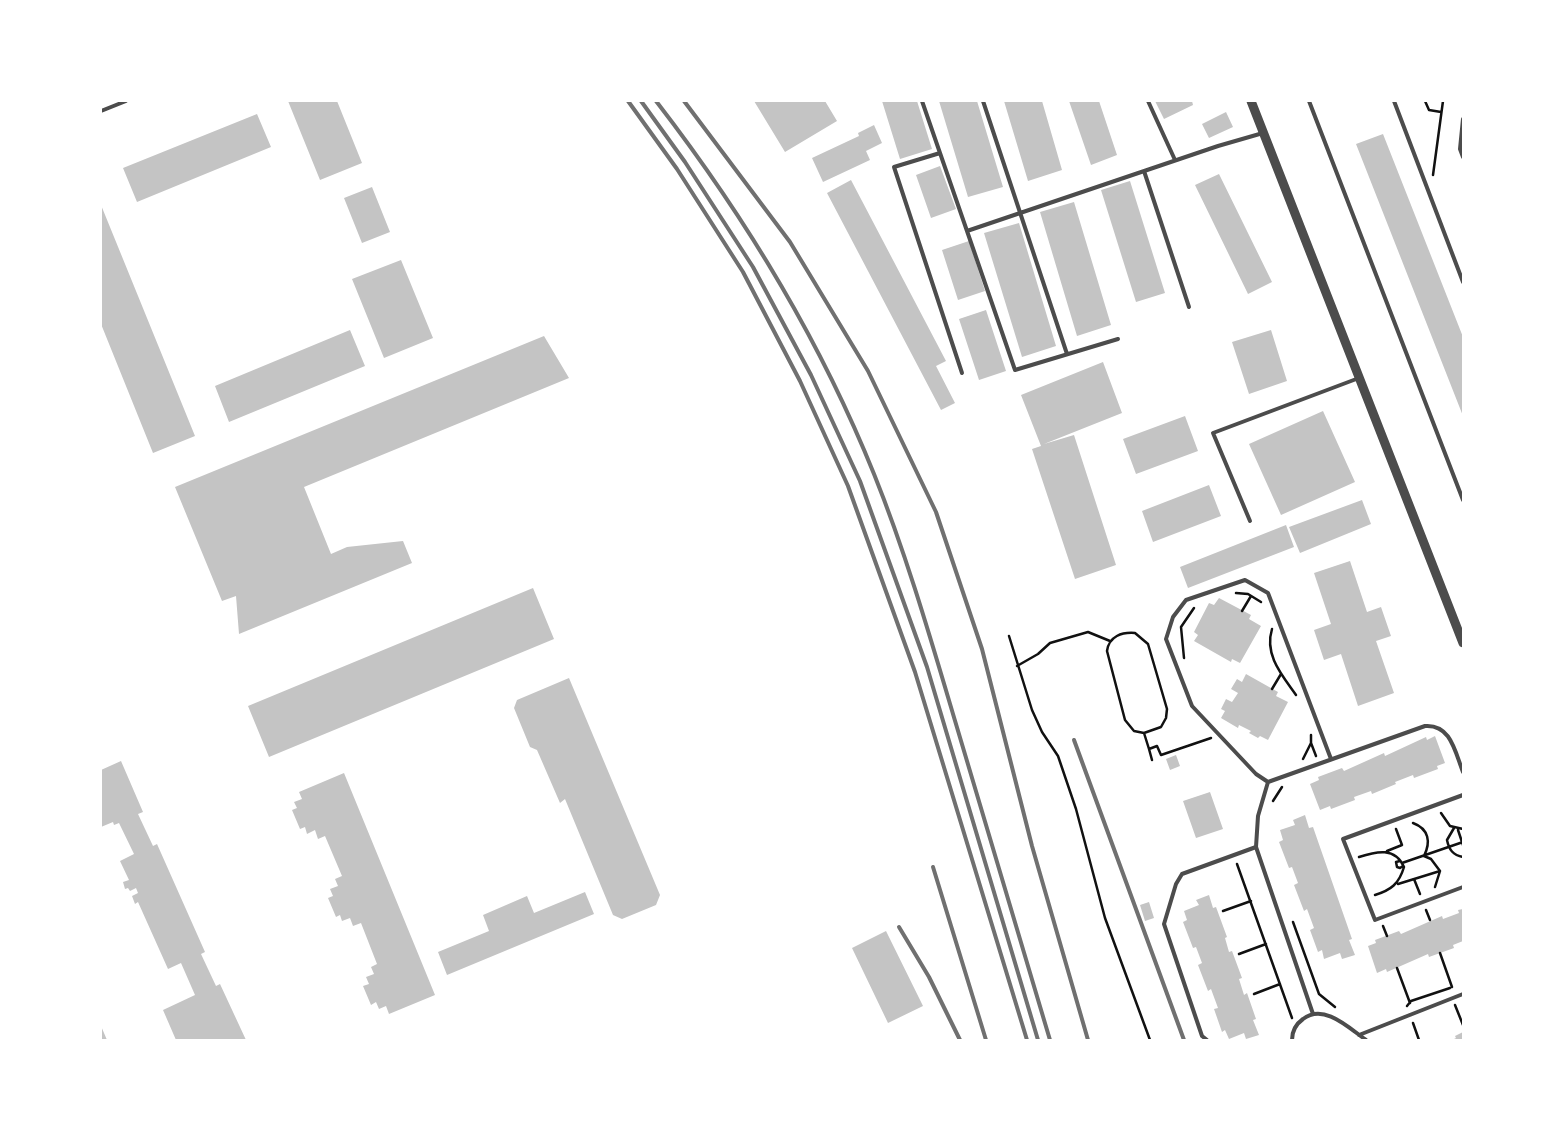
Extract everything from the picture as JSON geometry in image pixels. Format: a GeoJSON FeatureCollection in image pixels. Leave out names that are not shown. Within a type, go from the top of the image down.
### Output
{"type":"FeatureCollection","features":[{"type":"Feature","properties":{"kind":"street"},"geometry":{"type":"LineString","coordinates":[[1251,101],[1463,642]]}},
{"type":"Feature","properties":{"kind":"lane"},"geometry":{"type":"LineString","coordinates":[[101,111],[126,101]]}},
{"type":"Feature","properties":{"kind":"lane"},"geometry":{"type":"LineString","coordinates":[[922,101],[1015,370],[1118,339]]}},
{"type":"Feature","properties":{"kind":"lane"},"geometry":{"type":"LineString","coordinates":[[983,101],[1022,212],[1067,354]]}},
{"type":"Feature","properties":{"kind":"lane"},"geometry":{"type":"LineString","coordinates":[[1148,101],[1175,160]]}},
{"type":"Feature","properties":{"kind":"lane"},"geometry":{"type":"LineString","coordinates":[[1309,101],[1463,500]]}},
{"type":"Feature","properties":{"kind":"lane"},"geometry":{"type":"LineString","coordinates":[[1394,101],[1463,282]]}},
{"type":"Feature","properties":{"kind":"lane"},"geometry":{"type":"LineString","coordinates":[[1463,119],[1461,149],[1463,157]]}},
{"type":"Feature","properties":{"kind":"lane"},"geometry":{"type":"LineString","coordinates":[[967,231],[1175,160],[1263,133]]}},
{"type":"Feature","properties":{"kind":"lane"},"geometry":{"type":"LineString","coordinates":[[940,153],[894,167],[962,373]]}},
{"type":"Feature","properties":{"kind":"lane"},"geometry":{"type":"LineString","coordinates":[[1144,171],[1189,307]]}},
{"type":"Feature","properties":{"kind":"lane"},"geometry":{"type":"LineString","coordinates":[[1250,521],[1213,433],[1360,378]]}},
{"type":"Feature","properties":{"kind":"lane"},"geometry":{"type":"LineString","coordinates":[[1268,782],[1256,774],[1192,706],[1166,639],[1172,617],[1186,600],[1245,580],[1268,593],[1331,759]]}},
{"type":"Feature","properties":{"kind":"lane"},"geometry":{"type":"LineString","coordinates":[[1268,782],[1425,726],[1433,726],[1450,736],[1463,772]]}},
{"type":"Feature","properties":{"kind":"lane"},"geometry":{"type":"LineString","coordinates":[[1268,782],[1258,816],[1256,847],[1313,1014]]}},
{"type":"Feature","properties":{"kind":"lane"},"geometry":{"type":"LineString","coordinates":[[1463,795],[1343,839],[1375,920],[1463,887]]}},
{"type":"Feature","properties":{"kind":"lane"},"geometry":{"type":"LineString","coordinates":[[1207,1040],[1202,1036],[1164,924],[1176,884],[1182,874],[1256,847]]}},
{"type":"Feature","properties":{"kind":"lane"},"geometry":{"type":"LineString","coordinates":[[1359,1035],[1463,994]]}},
{"type":"Feature","properties":{"kind":"lane"},"geometry":{"type":"LineString","coordinates":[[1292,1040],[1299,1021],[1313,1014],[1329,1015],[1366,1040]]}},
{"type":"Feature","properties":{"kind":"path"},"geometry":{"type":"LineString","coordinates":[[1425,101],[1429,110],[1441,112]]}},
{"type":"Feature","properties":{"kind":"path"},"geometry":{"type":"LineString","coordinates":[[1433,175],[1443,101]]}},
{"type":"Feature","properties":{"kind":"path"},"geometry":{"type":"LineString","coordinates":[[1227,594],[1250,596],[1262,604]]}},
{"type":"Feature","properties":{"kind":"path"},"geometry":{"type":"LineString","coordinates":[[1242,611],[1250,596]]}},
{"type":"Feature","properties":{"kind":"path"},"geometry":{"type":"LineString","coordinates":[[1182,662],[1184,655],[1182,627],[1186,617],[1200,604]]}},
{"type":"Feature","properties":{"kind":"path"},"geometry":{"type":"LineString","coordinates":[[1273,620],[1268,644],[1281,674],[1299,700]]}},
{"type":"Feature","properties":{"kind":"path"},"geometry":{"type":"LineString","coordinates":[[1017,666],[1038,654],[1050,643],[1088,632],[1111,641]]}},
{"type":"Feature","properties":{"kind":"path"},"geometry":{"type":"LineString","coordinates":[[1125,632],[1135,633],[1148,644],[1166,709],[1166,718],[1161,727],[1144,733],[1134,731],[1125,720],[1107,651],[1115,636],[1125,632]]}},
{"type":"Feature","properties":{"kind":"path"},"geometry":{"type":"LineString","coordinates":[[1009,636],[1032,710],[1042,732],[1058,756],[1076,810],[1105,918],[1150,1040]]}},
{"type":"Feature","properties":{"kind":"path"},"geometry":{"type":"LineString","coordinates":[[1272,689],[1281,674]]}},
{"type":"Feature","properties":{"kind":"path"},"geometry":{"type":"LineString","coordinates":[[1311,728],[1311,743],[1316,757]]}},
{"type":"Feature","properties":{"kind":"path"},"geometry":{"type":"LineString","coordinates":[[1144,733],[1152,760]]}},
{"type":"Feature","properties":{"kind":"path"},"geometry":{"type":"LineString","coordinates":[[1149,749],[1157,746],[1160,755],[1220,736]]}},
{"type":"Feature","properties":{"kind":"path"},"geometry":{"type":"LineString","coordinates":[[1311,743],[1301,762],[1323,754],[1331,759]]}},
{"type":"Feature","properties":{"kind":"path"},"geometry":{"type":"LineString","coordinates":[[1402,863],[1462,843],[1456,829],[1443,820],[1442,813]]}},
{"type":"Feature","properties":{"kind":"path"},"geometry":{"type":"LineString","coordinates":[[1412,823],[1422,828],[1426,834],[1428,840],[1424,856]]}},
{"type":"Feature","properties":{"kind":"path"},"geometry":{"type":"LineString","coordinates":[[1351,860],[1376,851],[1386,851],[1402,845],[1396,829]]}},
{"type":"Feature","properties":{"kind":"path"},"geometry":{"type":"LineString","coordinates":[[1456,829],[1463,829]]}},
{"type":"Feature","properties":{"kind":"path"},"geometry":{"type":"LineString","coordinates":[[1456,829],[1447,840],[1448,847],[1452,852],[1463,857]]}},
{"type":"Feature","properties":{"kind":"path"},"geometry":{"type":"LineString","coordinates":[[1386,851],[1402,863]]}},
{"type":"Feature","properties":{"kind":"path"},"geometry":{"type":"LineString","coordinates":[[1234,855],[1295,1025]]}},
{"type":"Feature","properties":{"kind":"path"},"geometry":{"type":"LineString","coordinates":[[1424,856],[1431,859],[1440,871],[1437,885],[1432,890]]}},
{"type":"Feature","properties":{"kind":"path"},"geometry":{"type":"LineString","coordinates":[[1397,884],[1402,863]]}},
{"type":"Feature","properties":{"kind":"path"},"geometry":{"type":"LineString","coordinates":[[1366,898],[1389,890],[1397,884],[1440,871]]}},
{"type":"Feature","properties":{"kind":"path"},"geometry":{"type":"LineString","coordinates":[[1414,879],[1420,894]]}},
{"type":"Feature","properties":{"kind":"path"},"geometry":{"type":"LineString","coordinates":[[1223,911],[1251,901]]}},
{"type":"Feature","properties":{"kind":"path"},"geometry":{"type":"LineString","coordinates":[[1426,910],[1430,920]]}},
{"type":"Feature","properties":{"kind":"path"},"geometry":{"type":"LineString","coordinates":[[1383,925],[1387,936]]}},
{"type":"Feature","properties":{"kind":"path"},"geometry":{"type":"LineString","coordinates":[[1239,954],[1266,944]]}},
{"type":"Feature","properties":{"kind":"path"},"geometry":{"type":"LineString","coordinates":[[1440,953],[1452,987]]}},
{"type":"Feature","properties":{"kind":"path"},"geometry":{"type":"LineString","coordinates":[[1397,968],[1410,1003]]}},
{"type":"Feature","properties":{"kind":"path"},"geometry":{"type":"LineString","coordinates":[[1254,994],[1280,984]]}},
{"type":"Feature","properties":{"kind":"path"},"geometry":{"type":"LineString","coordinates":[[1455,1003],[1463,1025]]}},
{"type":"Feature","properties":{"kind":"path"},"geometry":{"type":"LineString","coordinates":[[1412,1020],[1419,1040]]}},
{"type":"Feature","properties":{"kind":"building"},"geometry":{"type":"Polygon","coordinates":[[[288,101],[337,101],[362,163],[320,180],[288,101]]]}},
{"type":"Feature","properties":{"kind":"building"},"geometry":{"type":"Polygon","coordinates":[[[754,101],[825,101],[837,121],[785,152],[754,101]]]}},
{"type":"Feature","properties":{"kind":"building"},"geometry":{"type":"Polygon","coordinates":[[[882,101],[917,101],[932,149],[900,159],[882,101]]]}},
{"type":"Feature","properties":{"kind":"building"},"geometry":{"type":"Polygon","coordinates":[[[939,101],[977,101],[1003,187],[968,197],[939,101]]]}},
{"type":"Feature","properties":{"kind":"building"},"geometry":{"type":"Polygon","coordinates":[[[1004,101],[1042,101],[1062,170],[1028,181],[1004,101]]]}},
{"type":"Feature","properties":{"kind":"building"},"geometry":{"type":"Polygon","coordinates":[[[1069,101],[1099,101],[1117,155],[1091,165],[1069,101]]]}},
{"type":"Feature","properties":{"kind":"building"},"geometry":{"type":"Polygon","coordinates":[[[1155,101],[1192,101],[1193,105],[1164,119],[1155,101]]]}},
{"type":"Feature","properties":{"kind":"building"},"geometry":{"type":"Polygon","coordinates":[[[1226,112],[1233,127],[1209,138],[1202,124],[1226,112]]]}},
{"type":"Feature","properties":{"kind":"building"},"geometry":{"type":"Polygon","coordinates":[[[257,114],[271,147],[137,202],[123,168],[257,114]]]}},
{"type":"Feature","properties":{"kind":"building"},"geometry":{"type":"Polygon","coordinates":[[[874,125],[882,143],[866,151],[870,160],[823,182],[812,158],[859,136],[858,133],[874,125]]]}},
{"type":"Feature","properties":{"kind":"building"},"geometry":{"type":"Polygon","coordinates":[[[1383,134],[1463,337],[1463,416],[1356,144],[1383,134]]]}},
{"type":"Feature","properties":{"kind":"building"},"geometry":{"type":"Polygon","coordinates":[[[940,166],[956,209],[931,218],[916,175],[940,166]]]}},
{"type":"Feature","properties":{"kind":"building"},"geometry":{"type":"Polygon","coordinates":[[[1219,174],[1272,282],[1248,294],[1195,185],[1219,174]]]}},
{"type":"Feature","properties":{"kind":"building"},"geometry":{"type":"Polygon","coordinates":[[[851,180],[946,361],[936,366],[955,403],[941,410],[827,193],[851,180]]]}},
{"type":"Feature","properties":{"kind":"building"},"geometry":{"type":"Polygon","coordinates":[[[1130,181],[1165,293],[1136,302],[1101,190],[1130,181]]]}},
{"type":"Feature","properties":{"kind":"building"},"geometry":{"type":"Polygon","coordinates":[[[372,187],[390,232],[362,243],[344,198],[372,187]]]}},
{"type":"Feature","properties":{"kind":"building"},"geometry":{"type":"Polygon","coordinates":[[[1074,202],[1111,325],[1077,336],[1040,212],[1074,202]]]}},
{"type":"Feature","properties":{"kind":"building"},"geometry":{"type":"Polygon","coordinates":[[[101,205],[195,436],[153,453],[101,324],[101,205]]]}},
{"type":"Feature","properties":{"kind":"building"},"geometry":{"type":"Polygon","coordinates":[[[1019,223],[1056,346],[1022,357],[984,233],[1019,223]]]}},
{"type":"Feature","properties":{"kind":"building"},"geometry":{"type":"Polygon","coordinates":[[[969,241],[985,291],[958,300],[942,250],[969,241]]]}},
{"type":"Feature","properties":{"kind":"building"},"geometry":{"type":"Polygon","coordinates":[[[401,260],[433,338],[384,358],[352,279],[401,260]]]}},
{"type":"Feature","properties":{"kind":"building"},"geometry":{"type":"Polygon","coordinates":[[[986,310],[1006,371],[979,380],[959,319],[986,310]]]}},
{"type":"Feature","properties":{"kind":"building"},"geometry":{"type":"Polygon","coordinates":[[[350,330],[365,366],[229,422],[215,386],[350,330]]]}},
{"type":"Feature","properties":{"kind":"building"},"geometry":{"type":"Polygon","coordinates":[[[1271,330],[1287,381],[1249,394],[1232,342],[1271,330]]]}},
{"type":"Feature","properties":{"kind":"building"},"geometry":{"type":"Polygon","coordinates":[[[544,336],[569,378],[304,487],[331,554],[347,547],[403,541],[412,563],[239,634],[236,596],[222,601],[175,487],[544,336]]]}},
{"type":"Feature","properties":{"kind":"building"},"geometry":{"type":"Polygon","coordinates":[[[1103,362],[1122,413],[1044,444],[1074,435],[1116,565],[1075,579],[1032,449],[1041,446],[1021,395],[1103,362]]]}},
{"type":"Feature","properties":{"kind":"building"},"geometry":{"type":"Polygon","coordinates":[[[1323,411],[1355,482],[1281,515],[1249,444],[1323,411]]]}},
{"type":"Feature","properties":{"kind":"building"},"geometry":{"type":"Polygon","coordinates":[[[1185,416],[1198,451],[1136,474],[1123,439],[1185,416]]]}},
{"type":"Feature","properties":{"kind":"building"},"geometry":{"type":"Polygon","coordinates":[[[1209,485],[1221,516],[1153,542],[1142,511],[1209,485]]]}},
{"type":"Feature","properties":{"kind":"building"},"geometry":{"type":"Polygon","coordinates":[[[1362,500],[1371,524],[1300,553],[1289,527],[1362,500]]]}},
{"type":"Feature","properties":{"kind":"building"},"geometry":{"type":"Polygon","coordinates":[[[1286,525],[1294,547],[1188,588],[1180,567],[1286,525]]]}},
{"type":"Feature","properties":{"kind":"building"},"geometry":{"type":"Polygon","coordinates":[[[1350,561],[1367,612],[1381,607],[1391,636],[1376,641],[1394,693],[1358,706],[1341,654],[1324,660],[1314,630],[1331,624],[1314,573],[1350,561]]]}},
{"type":"Feature","properties":{"kind":"building"},"geometry":{"type":"Polygon","coordinates":[[[533,588],[554,639],[269,757],[248,706],[533,588]]]}},
{"type":"Feature","properties":{"kind":"building"},"geometry":{"type":"Polygon","coordinates":[[[1219,598],[1251,615],[1249,619],[1261,626],[1240,663],[1232,659],[1231,662],[1194,641],[1198,635],[1194,632],[1209,603],[1214,605],[1219,598]]]}},
{"type":"Feature","properties":{"kind":"building"},"geometry":{"type":"Polygon","coordinates":[[[1246,674],[1278,692],[1276,696],[1288,702],[1268,740],[1260,736],[1258,738],[1249,733],[1251,731],[1239,725],[1238,728],[1221,718],[1225,711],[1221,709],[1226,699],[1232,702],[1238,693],[1231,689],[1237,679],[1242,682],[1246,674]]]}},
{"type":"Feature","properties":{"kind":"building"},"geometry":{"type":"Polygon","coordinates":[[[569,678],[660,895],[656,905],[622,919],[613,915],[565,799],[560,803],[537,750],[530,747],[514,708],[517,700],[569,678]]]}},
{"type":"Feature","properties":{"kind":"building"},"geometry":{"type":"Polygon","coordinates":[[[1435,736],[1445,763],[1437,766],[1438,769],[1414,778],[1413,775],[1372,794],[1371,791],[1354,797],[1355,800],[1331,809],[1330,806],[1320,810],[1310,784],[1319,780],[1318,777],[1342,768],[1344,771],[1384,753],[1385,756],[1426,737],[1427,740],[1435,736]]]}},
{"type":"Feature","properties":{"kind":"building"},"geometry":{"type":"Polygon","coordinates":[[[1176,755],[1180,766],[1170,770],[1166,759],[1176,755]]]}},
{"type":"Feature","properties":{"kind":"building"},"geometry":{"type":"Polygon","coordinates":[[[121,761],[143,812],[138,814],[153,846],[157,844],[205,952],[201,954],[216,986],[220,984],[246,1040],[176,1040],[163,1010],[195,995],[181,963],[168,969],[138,902],[135,904],[132,896],[138,893],[136,888],[130,891],[128,888],[125,889],[123,882],[129,880],[120,861],[134,854],[119,823],[114,825],[113,822],[101,827],[101,770],[121,761]]]}},
{"type":"Feature","properties":{"kind":"building"},"geometry":{"type":"Polygon","coordinates":[[[344,773],[435,995],[389,1014],[386,1006],[379,1009],[376,1002],[371,1005],[363,986],[369,984],[366,977],[374,974],[371,967],[377,964],[361,923],[353,926],[350,918],[342,921],[340,915],[336,917],[328,898],[333,896],[330,889],[338,886],[335,879],[342,876],[325,836],[318,839],[315,830],[307,834],[305,827],[300,829],[292,810],[297,808],[294,802],[302,799],[299,792],[344,773]]]}},
{"type":"Feature","properties":{"kind":"building"},"geometry":{"type":"Polygon","coordinates":[[[1210,792],[1223,829],[1196,838],[1183,801],[1210,792]]]}},
{"type":"Feature","properties":{"kind":"building"},"geometry":{"type":"Polygon","coordinates":[[[1305,815],[1309,828],[1313,827],[1352,939],[1349,940],[1355,955],[1342,959],[1340,953],[1324,959],[1322,950],[1318,952],[1310,930],[1314,928],[1307,909],[1304,911],[1294,885],[1298,883],[1292,867],[1289,868],[1279,842],[1283,840],[1280,830],[1295,825],[1293,820],[1305,815]]]}},
{"type":"Feature","properties":{"kind":"building"},"geometry":{"type":"Polygon","coordinates":[[[585,892],[594,914],[447,975],[438,952],[489,931],[483,915],[527,896],[534,913],[585,892]]]}},
{"type":"Feature","properties":{"kind":"building"},"geometry":{"type":"Polygon","coordinates":[[[1209,895],[1213,908],[1216,907],[1227,937],[1225,938],[1229,952],[1232,951],[1242,978],[1239,979],[1244,995],[1247,993],[1256,1019],[1253,1020],[1259,1035],[1246,1039],[1244,1033],[1229,1039],[1225,1030],[1222,1032],[1214,1009],[1218,1008],[1211,989],[1208,991],[1198,965],[1202,963],[1196,947],[1193,948],[1183,922],[1187,920],[1184,911],[1199,905],[1196,900],[1209,895]]]}},
{"type":"Feature","properties":{"kind":"building"},"geometry":{"type":"Polygon","coordinates":[[[1149,902],[1154,918],[1145,921],[1140,905],[1149,902]]]}},
{"type":"Feature","properties":{"kind":"building"},"geometry":{"type":"Polygon","coordinates":[[[1463,909],[1463,941],[1453,945],[1454,948],[1429,957],[1428,954],[1387,972],[1386,969],[1377,973],[1368,946],[1376,943],[1375,940],[1399,931],[1401,934],[1442,916],[1443,919],[1459,913],[1458,910],[1463,909]]]}},
{"type":"Feature","properties":{"kind":"building"},"geometry":{"type":"Polygon","coordinates":[[[886,931],[923,1006],[888,1023],[852,948],[886,931]]]}},
{"type":"Feature","properties":{"kind":"building"},"geometry":{"type":"Polygon","coordinates":[[[101,1026],[107,1040],[101,1040],[101,1026]]]}},
{"type":"Feature","properties":{"kind":"building"},"geometry":{"type":"Polygon","coordinates":[[[1463,1032],[1463,1040],[1452,1040],[1456,1038],[1455,1036],[1463,1032]]]}},
{"type":"Feature","properties":{"kind":"railway"},"geometry":{"type":"LineString","coordinates":[[628,101],[677,169],[743,272],[800,381],[848,486],[915,672],[1027,1040]]}},
{"type":"Feature","properties":{"kind":"railway"},"geometry":{"type":"LineString","coordinates":[[641,101],[685,162],[753,267],[811,375],[860,481],[927,667],[1038,1040]]}},
{"type":"Feature","properties":{"kind":"railway"},"geometry":{"type":"LineString","coordinates":[[656,101],[720,189],[778,280],[830,375],[874,474],[926,623],[1050,1040]]}},
{"type":"Feature","properties":{"kind":"railway"},"geometry":{"type":"LineString","coordinates":[[684,101],[790,242],[868,371],[936,512],[982,649],[1032,846],[1088,1040]]}},
{"type":"Feature","properties":{"kind":"railway"},"geometry":{"type":"LineString","coordinates":[[1074,740],[1184,1040]]}},
{"type":"Feature","properties":{"kind":"railway"},"geometry":{"type":"LineString","coordinates":[[933,867],[986,1040]]}},
{"type":"Feature","properties":{"kind":"railway"},"geometry":{"type":"LineString","coordinates":[[899,927],[929,977],[960,1040]]}}]}
